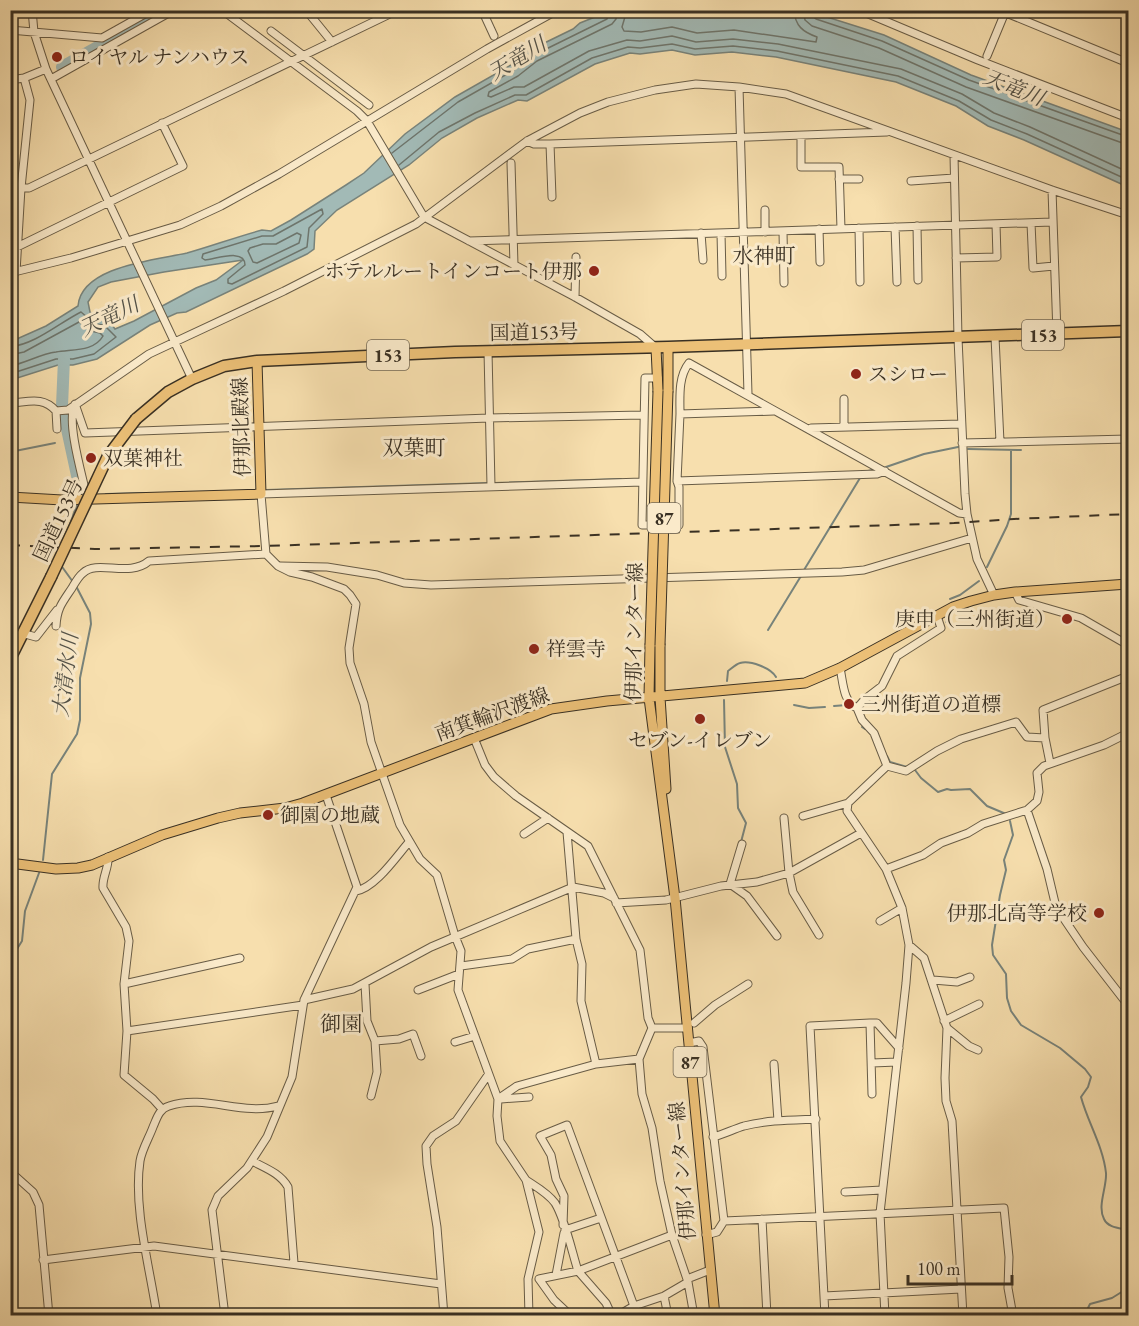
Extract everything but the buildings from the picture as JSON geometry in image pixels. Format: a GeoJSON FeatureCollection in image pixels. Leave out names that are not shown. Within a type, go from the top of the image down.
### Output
{"type":"FeatureCollection","features":[{"type":"Feature","properties":{"kind":"highway","name":"国道153号"},"geometry":{"type":"LineString","coordinates":[[25,634],[108,456],[136,419],[168,392],[192,378],[224,366],[257,361],[488,351],[996,337],[1128,331]]}},
{"type":"Feature","properties":{"kind":"highway","name":"153"},"geometry":{"type":"LineString","coordinates":[[10,660],[25,634]]}},
{"type":"Feature","properties":{"kind":"main road","name":"伊那インター線"},"geometry":{"type":"LineString","coordinates":[[662,347],[663,391],[655,645],[649,698],[662,804],[665,808]]}},
{"type":"Feature","properties":{"kind":"main road","name":"伊那北殿線"},"geometry":{"type":"LineString","coordinates":[[10,497],[82,499],[261,494],[257,361]]}},
{"type":"Feature","properties":{"kind":"main road","name":"南箕輪沢渡線"},"geometry":{"type":"LineString","coordinates":[[10,863],[63,869],[92,865],[154,838],[218,819],[240,813],[295,806],[551,709],[607,701],[793,685],[817,679],[840,668],[953,607],[994,595],[1015,592],[1128,584]]}},
{"type":"Feature","properties":{"kind":"main road","name":"伊那インター線"},"geometry":{"type":"LineString","coordinates":[[655,645],[667,804],[665,808],[691,1026],[689,1042],[715,1316]]}},
{"type":"Feature","properties":{"kind":"street"},"geometry":{"type":"LineString","coordinates":[[32,10],[34,32],[46,69],[192,378]]}},
{"type":"Feature","properties":{"kind":"street"},"geometry":{"type":"LineString","coordinates":[[10,30],[102,38],[152,10]]}},
{"type":"Feature","properties":{"kind":"street"},"geometry":{"type":"LineString","coordinates":[[51,79],[174,10]]}},
{"type":"Feature","properties":{"kind":"street"},"geometry":{"type":"LineString","coordinates":[[222,10],[357,111],[369,123],[424,217],[575,297],[662,347]]}},
{"type":"Feature","properties":{"kind":"street"},"geometry":{"type":"LineString","coordinates":[[306,10],[332,42]]}},
{"type":"Feature","properties":{"kind":"street"},"geometry":{"type":"LineString","coordinates":[[10,188],[29,188],[398,10]]}},
{"type":"Feature","properties":{"kind":"street"},"geometry":{"type":"LineString","coordinates":[[482,10],[494,36]]}},
{"type":"Feature","properties":{"kind":"street"},"geometry":{"type":"LineString","coordinates":[[24,78],[30,100],[13,272],[127,243],[180,225],[221,206],[369,123],[488,49],[558,10]]}},
{"type":"Feature","properties":{"kind":"street"},"geometry":{"type":"LineString","coordinates":[[859,10],[978,60],[1128,118]]}},
{"type":"Feature","properties":{"kind":"street"},"geometry":{"type":"LineString","coordinates":[[987,56],[1004,11],[1128,63]]}},
{"type":"Feature","properties":{"kind":"street"},"geometry":{"type":"LineString","coordinates":[[271,31],[369,105]]}},
{"type":"Feature","properties":{"kind":"street"},"geometry":{"type":"LineString","coordinates":[[10,80],[24,78],[46,69]]}},
{"type":"Feature","properties":{"kind":"street"},"geometry":{"type":"LineString","coordinates":[[56,411],[68,410],[173,340],[375,246],[416,224],[527,141],[580,113],[655,90],[696,84],[786,94],[1128,215]]}},
{"type":"Feature","properties":{"kind":"street"},"geometry":{"type":"LineString","coordinates":[[739,87],[748,394]]}},
{"type":"Feature","properties":{"kind":"street"},"geometry":{"type":"LineString","coordinates":[[17,247],[183,166],[162,123]]}},
{"type":"Feature","properties":{"kind":"street"},"geometry":{"type":"LineString","coordinates":[[527,141],[534,144],[550,144],[889,132]]}},
{"type":"Feature","properties":{"kind":"street"},"geometry":{"type":"LineString","coordinates":[[801,136],[801,167],[839,167],[841,229]]}},
{"type":"Feature","properties":{"kind":"street"},"geometry":{"type":"LineString","coordinates":[[550,144],[552,197]]}},
{"type":"Feature","properties":{"kind":"street"},"geometry":{"type":"LineString","coordinates":[[954,155],[954,225],[961,424],[967,514],[977,560],[994,595]]}},
{"type":"Feature","properties":{"kind":"street"},"geometry":{"type":"LineString","coordinates":[[511,164],[514,266]]}},
{"type":"Feature","properties":{"kind":"street"},"geometry":{"type":"LineString","coordinates":[[911,181],[954,178]]}},
{"type":"Feature","properties":{"kind":"street"},"geometry":{"type":"LineString","coordinates":[[839,179],[859,179]]}},
{"type":"Feature","properties":{"kind":"street"},"geometry":{"type":"LineString","coordinates":[[1052,190],[1057,334]]}},
{"type":"Feature","properties":{"kind":"street"},"geometry":{"type":"LineString","coordinates":[[765,210],[765,232]]}},
{"type":"Feature","properties":{"kind":"street"},"geometry":{"type":"LineString","coordinates":[[469,241],[1052,222]]}},
{"type":"Feature","properties":{"kind":"street"},"geometry":{"type":"LineString","coordinates":[[1031,223],[1033,268],[1054,266]]}},
{"type":"Feature","properties":{"kind":"street"},"geometry":{"type":"LineString","coordinates":[[956,258],[997,257],[996,224]]}},
{"type":"Feature","properties":{"kind":"street"},"geometry":{"type":"LineString","coordinates":[[917,226],[918,280]]}},
{"type":"Feature","properties":{"kind":"street"},"geometry":{"type":"LineString","coordinates":[[895,227],[897,282]]}},
{"type":"Feature","properties":{"kind":"street"},"geometry":{"type":"LineString","coordinates":[[859,228],[860,282]]}},
{"type":"Feature","properties":{"kind":"street"},"geometry":{"type":"LineString","coordinates":[[819,229],[820,262]]}},
{"type":"Feature","properties":{"kind":"street"},"geometry":{"type":"LineString","coordinates":[[783,231],[784,283]]}},
{"type":"Feature","properties":{"kind":"street"},"geometry":{"type":"LineString","coordinates":[[701,233],[703,260]]}},
{"type":"Feature","properties":{"kind":"street"},"geometry":{"type":"LineString","coordinates":[[722,233],[722,276]]}},
{"type":"Feature","properties":{"kind":"street"},"geometry":{"type":"LineString","coordinates":[[575,297],[576,256]]}},
{"type":"Feature","properties":{"kind":"street"},"geometry":{"type":"LineString","coordinates":[[996,337],[1000,442]]}},
{"type":"Feature","properties":{"kind":"street"},"geometry":{"type":"LineString","coordinates":[[488,351],[491,484]]}},
{"type":"Feature","properties":{"kind":"street"},"geometry":{"type":"LineString","coordinates":[[681,379],[645,378],[642,525],[679,525],[677,481],[681,379],[689,363],[959,513],[967,514]]}},
{"type":"Feature","properties":{"kind":"street"},"geometry":{"type":"LineString","coordinates":[[844,399],[844,427]]}},
{"type":"Feature","properties":{"kind":"street"},"geometry":{"type":"LineString","coordinates":[[10,403],[41,400],[50,404],[56,411],[57,429]]}},
{"type":"Feature","properties":{"kind":"street"},"geometry":{"type":"LineString","coordinates":[[75,404],[85,433],[489,418],[643,416]]}},
{"type":"Feature","properties":{"kind":"street"},"geometry":{"type":"LineString","coordinates":[[75,404],[72,413],[73,429],[82,499]]}},
{"type":"Feature","properties":{"kind":"street"},"geometry":{"type":"LineString","coordinates":[[680,414],[777,411]]}},
{"type":"Feature","properties":{"kind":"street"},"geometry":{"type":"LineString","coordinates":[[808,428],[961,424]]}},
{"type":"Feature","properties":{"kind":"street"},"geometry":{"type":"LineString","coordinates":[[962,443],[1128,439]]}},
{"type":"Feature","properties":{"kind":"street"},"geometry":{"type":"LineString","coordinates":[[677,481],[877,474],[885,471]]}},
{"type":"Feature","properties":{"kind":"street"},"geometry":{"type":"LineString","coordinates":[[612,1316],[606,1302],[578,1271],[556,1204],[526,1179],[500,1141],[497,1116],[498,1099],[458,990],[461,951],[437,875],[420,859],[400,825],[371,742],[364,704],[350,663],[355,611],[353,599],[336,586],[278,566],[266,554],[261,494],[491,484],[642,482]]}},
{"type":"Feature","properties":{"kind":"street"},"geometry":{"type":"LineString","coordinates":[[278,566],[327,567],[377,575],[404,584],[431,585],[842,572],[864,570],[972,538]]}},
{"type":"Feature","properties":{"kind":"street"},"geometry":{"type":"LineString","coordinates":[[25,634],[36,637],[84,571],[90,568],[133,568],[141,567],[149,561],[266,554]]}},
{"type":"Feature","properties":{"kind":"street"},"geometry":{"type":"LineString","coordinates":[[1015,592],[1019,600],[1081,618],[1128,645]]}},
{"type":"Feature","properties":{"kind":"street"},"geometry":{"type":"LineString","coordinates":[[56,626],[57,610]]}},
{"type":"Feature","properties":{"kind":"street"},"geometry":{"type":"LineString","coordinates":[[857,708],[882,686],[897,656],[940,628],[937,616]]}},
{"type":"Feature","properties":{"kind":"street"},"geometry":{"type":"LineString","coordinates":[[1050,763],[1040,710],[1128,677],[1128,667]]}},
{"type":"Feature","properties":{"kind":"street"},"geometry":{"type":"LineString","coordinates":[[840,668],[848,700],[851,706],[857,708],[862,720],[874,733],[887,766]]}},
{"type":"Feature","properties":{"kind":"street"},"geometry":{"type":"LineString","coordinates":[[887,766],[906,771],[961,739],[1016,722],[1027,737],[1045,738]]}},
{"type":"Feature","properties":{"kind":"street"},"geometry":{"type":"LineString","coordinates":[[886,869],[923,855],[941,843],[968,833],[983,824],[1027,810],[1037,801],[1039,792],[1037,773],[1050,763],[1104,745],[1128,733]]}},
{"type":"Feature","properties":{"kind":"street"},"geometry":{"type":"LineString","coordinates":[[474,738],[485,765],[494,777],[516,796],[588,846],[640,950],[648,1018],[652,1028],[639,1059],[642,1094],[652,1128],[672,1235],[688,1280],[694,1316]]}},
{"type":"Feature","properties":{"kind":"street"},"geometry":{"type":"LineString","coordinates":[[803,816],[848,803],[887,766]]}},
{"type":"Feature","properties":{"kind":"street"},"geometry":{"type":"LineString","coordinates":[[225,1316],[212,1210],[218,1196],[247,1168],[267,1137],[292,1077],[303,1002],[357,887],[326,795]]}},
{"type":"Feature","properties":{"kind":"street"},"geometry":{"type":"LineString","coordinates":[[848,803],[847,811],[886,869],[902,908],[909,945],[880,1213],[885,1316]]}},
{"type":"Feature","properties":{"kind":"street"},"geometry":{"type":"LineString","coordinates":[[1027,810],[1047,869],[1056,907],[1083,947],[1125,992],[1128,1005]]}},
{"type":"Feature","properties":{"kind":"street"},"geometry":{"type":"LineString","coordinates":[[524,834],[548,818]]}},
{"type":"Feature","properties":{"kind":"street"},"geometry":{"type":"LineString","coordinates":[[784,818],[789,873],[794,892],[819,935]]}},
{"type":"Feature","properties":{"kind":"street"},"geometry":{"type":"LineString","coordinates":[[567,832],[576,939],[582,964],[581,1001],[596,1064]]}},
{"type":"Feature","properties":{"kind":"street"},"geometry":{"type":"LineString","coordinates":[[127,1032],[303,1002],[353,989],[431,947],[573,887],[604,893],[615,901],[675,898],[730,884],[757,882],[789,873],[861,833]]}},
{"type":"Feature","properties":{"kind":"street"},"geometry":{"type":"LineString","coordinates":[[356,891],[371,884],[409,842]]}},
{"type":"Feature","properties":{"kind":"street"},"geometry":{"type":"LineString","coordinates":[[730,884],[742,844]]}},
{"type":"Feature","properties":{"kind":"street"},"geometry":{"type":"LineString","coordinates":[[108,857],[102,881],[103,888],[126,927],[129,941],[124,984],[127,1032],[124,1075],[162,1109]]}},
{"type":"Feature","properties":{"kind":"street"},"geometry":{"type":"LineString","coordinates":[[730,884],[747,896],[777,936]]}},
{"type":"Feature","properties":{"kind":"street"},"geometry":{"type":"LineString","coordinates":[[880,921],[902,908]]}},
{"type":"Feature","properties":{"kind":"street"},"geometry":{"type":"LineString","coordinates":[[461,966],[512,959],[528,949],[576,939]]}},
{"type":"Feature","properties":{"kind":"street"},"geometry":{"type":"LineString","coordinates":[[909,945],[924,958],[946,1024],[946,1101],[952,1121],[963,1316]]}},
{"type":"Feature","properties":{"kind":"street"},"geometry":{"type":"LineString","coordinates":[[124,984],[240,958]]}},
{"type":"Feature","properties":{"kind":"street"},"geometry":{"type":"LineString","coordinates":[[418,990],[459,974]]}},
{"type":"Feature","properties":{"kind":"street"},"geometry":{"type":"LineString","coordinates":[[933,980],[957,982],[970,977]]}},
{"type":"Feature","properties":{"kind":"street"},"geometry":{"type":"LineString","coordinates":[[365,984],[367,1021],[375,1041],[377,1072],[371,1096]]}},
{"type":"Feature","properties":{"kind":"street"},"geometry":{"type":"LineString","coordinates":[[652,1028],[691,1026],[715,1005],[748,984]]}},
{"type":"Feature","properties":{"kind":"street"},"geometry":{"type":"LineString","coordinates":[[946,1024],[979,1004]]}},
{"type":"Feature","properties":{"kind":"street"},"geometry":{"type":"LineString","coordinates":[[870,1023],[872,1094]]}},
{"type":"Feature","properties":{"kind":"street"},"geometry":{"type":"LineString","coordinates":[[825,1316],[810,1026],[876,1023],[899,1048]]}},
{"type":"Feature","properties":{"kind":"street"},"geometry":{"type":"LineString","coordinates":[[946,1024],[969,1046],[978,1050]]}},
{"type":"Feature","properties":{"kind":"street"},"geometry":{"type":"LineString","coordinates":[[375,1041],[399,1040],[413,1034],[421,1056]]}},
{"type":"Feature","properties":{"kind":"street"},"geometry":{"type":"LineString","coordinates":[[455,1042],[474,1036]]}},
{"type":"Feature","properties":{"kind":"street"},"geometry":{"type":"LineString","coordinates":[[689,1042],[699,1041],[703,1047],[724,1221],[717,1232],[706,1235]]}},
{"type":"Feature","properties":{"kind":"street"},"geometry":{"type":"LineString","coordinates":[[498,1099],[517,1086],[596,1064],[639,1059]]}},
{"type":"Feature","properties":{"kind":"street"},"geometry":{"type":"LineString","coordinates":[[872,1063],[897,1062]]}},
{"type":"Feature","properties":{"kind":"street"},"geometry":{"type":"LineString","coordinates":[[774,1064],[778,1120]]}},
{"type":"Feature","properties":{"kind":"street"},"geometry":{"type":"LineString","coordinates":[[444,1316],[437,1227],[426,1146],[433,1136],[456,1121],[488,1074]]}},
{"type":"Feature","properties":{"kind":"street"},"geometry":{"type":"LineString","coordinates":[[498,1099],[529,1097]]}},
{"type":"Feature","properties":{"kind":"street"},"geometry":{"type":"LineString","coordinates":[[157,1316],[140,1213],[140,1163],[142,1153],[162,1109],[196,1101],[234,1107],[278,1106]]}},
{"type":"Feature","properties":{"kind":"street"},"geometry":{"type":"LineString","coordinates":[[713,1137],[743,1126],[778,1120],[816,1119]]}},
{"type":"Feature","properties":{"kind":"street"},"geometry":{"type":"LineString","coordinates":[[556,1275],[564,1228],[564,1196],[556,1179],[551,1155],[540,1136],[567,1125],[634,1306]]}},
{"type":"Feature","properties":{"kind":"street"},"geometry":{"type":"LineString","coordinates":[[252,1161],[276,1174],[288,1186],[294,1263]]}},
{"type":"Feature","properties":{"kind":"street"},"geometry":{"type":"LineString","coordinates":[[13,1174],[33,1192],[39,1205],[49,1316]]}},
{"type":"Feature","properties":{"kind":"street"},"geometry":{"type":"LineString","coordinates":[[526,1179],[539,1232],[528,1279],[529,1316]]}},
{"type":"Feature","properties":{"kind":"street"},"geometry":{"type":"LineString","coordinates":[[845,1192],[882,1191]]}},
{"type":"Feature","properties":{"kind":"street"},"geometry":{"type":"LineString","coordinates":[[724,1221],[1004,1208],[1009,1257],[1008,1288],[1012,1316]]}},
{"type":"Feature","properties":{"kind":"street"},"geometry":{"type":"LineString","coordinates":[[564,1228],[601,1218]]}},
{"type":"Feature","properties":{"kind":"street"},"geometry":{"type":"LineString","coordinates":[[762,1219],[767,1316]]}},
{"type":"Feature","properties":{"kind":"street"},"geometry":{"type":"LineString","coordinates":[[528,1279],[578,1271],[672,1235]]}},
{"type":"Feature","properties":{"kind":"street"},"geometry":{"type":"LineString","coordinates":[[43,1260],[146,1246],[294,1263],[441,1284]]}},
{"type":"Feature","properties":{"kind":"street"},"geometry":{"type":"LineString","coordinates":[[617,1316],[634,1306],[664,1296],[688,1280],[710,1270]]}},
{"type":"Feature","properties":{"kind":"street"},"geometry":{"type":"LineString","coordinates":[[539,1279],[554,1300],[571,1316]]}},
{"type":"Feature","properties":{"kind":"street"},"geometry":{"type":"LineString","coordinates":[[824,1296],[962,1289]]}},
{"type":"Feature","properties":{"kind":"street"},"geometry":{"type":"LineString","coordinates":[[664,1296],[668,1316]]}},
{"type":"Feature","properties":{"kind":"water"},"geometry":{"type":"Polygon","coordinates":[[[614,11],[808,11],[884,35],[971,75],[1128,132],[1128,187],[988,126],[956,106],[896,82],[776,57],[732,52],[695,55],[672,50],[630,53],[595,64],[527,101],[518,100],[477,118],[442,138],[409,165],[337,210],[315,231],[314,249],[307,254],[186,312],[177,313],[150,325],[97,359],[73,365],[58,365],[11,380],[10,342],[46,326],[78,306],[82,293],[92,282],[106,273],[140,262],[187,253],[262,230],[271,231],[364,173],[405,134],[455,97],[511,65],[528,51],[573,29],[580,23],[614,11]],[[243,260],[111,282],[98,287],[88,302],[90,312],[98,319],[106,317],[115,329],[216,280],[243,260]]]}},
{"type":"Feature","properties":{"kind":"waterway"},"geometry":{"type":"LineString","coordinates":[[62,67],[163,10]]}},
{"type":"Feature","properties":{"kind":"waterway","name":"大清水川"},"geometry":{"type":"LineString","coordinates":[[64,359],[62,406],[81,494]]}},
{"type":"Feature","properties":{"kind":"waterway"},"geometry":{"type":"LineString","coordinates":[[10,452],[55,443]]}},
{"type":"Feature","properties":{"kind":"waterway"},"geometry":{"type":"LineString","coordinates":[[886,467],[924,454],[958,447]]}},
{"type":"Feature","properties":{"kind":"waterway"},"geometry":{"type":"LineString","coordinates":[[968,449],[1021,450]]}},
{"type":"Feature","properties":{"kind":"waterway"},"geometry":{"type":"LineString","coordinates":[[987,567],[1011,514],[1011,450]]}},
{"type":"Feature","properties":{"kind":"waterway"},"geometry":{"type":"LineString","coordinates":[[864,472],[872,470]]}},
{"type":"Feature","properties":{"kind":"waterway"},"geometry":{"type":"LineString","coordinates":[[804,570],[860,478]]}},
{"type":"Feature","properties":{"kind":"waterway"},"geometry":{"type":"LineString","coordinates":[[494,483],[621,479]]}},
{"type":"Feature","properties":{"kind":"waterway"},"geometry":{"type":"LineString","coordinates":[[266,490],[488,483]]}},
{"type":"Feature","properties":{"kind":"waterway"},"geometry":{"type":"LineString","coordinates":[[106,494],[145,493]]}},
{"type":"Feature","properties":{"kind":"waterway","name":"大清水川"},"geometry":{"type":"LineString","coordinates":[[69,527],[77,504]]}},
{"type":"Feature","properties":{"kind":"waterway","name":"大清水川"},"geometry":{"type":"LineString","coordinates":[[60,564],[73,582]]}},
{"type":"Feature","properties":{"kind":"waterway"},"geometry":{"type":"LineString","coordinates":[[768,630],[801,576]]}},
{"type":"Feature","properties":{"kind":"waterway"},"geometry":{"type":"LineString","coordinates":[[950,599],[960,595],[979,581]]}},
{"type":"Feature","properties":{"kind":"waterway","name":"大清水川"},"geometry":{"type":"LineString","coordinates":[[43,860],[52,774],[77,734],[80,720],[80,678],[91,624],[90,613],[76,586]]}},
{"type":"Feature","properties":{"kind":"waterway"},"geometry":{"type":"LineString","coordinates":[[884,676],[893,657]]}},
{"type":"Feature","properties":{"kind":"waterway"},"geometry":{"type":"LineString","coordinates":[[727,681],[728,671],[744,662],[765,668],[776,677]]}},
{"type":"Feature","properties":{"kind":"waterway"},"geometry":{"type":"LineString","coordinates":[[724,700],[725,747],[737,784],[738,808],[746,823],[741,842]]}},
{"type":"Feature","properties":{"kind":"waterway"},"geometry":{"type":"LineString","coordinates":[[794,705],[809,708],[825,707]]}},
{"type":"Feature","properties":{"kind":"waterway"},"geometry":{"type":"LineString","coordinates":[[834,706],[847,705]]}},
{"type":"Feature","properties":{"kind":"waterway"},"geometry":{"type":"LineString","coordinates":[[887,756],[890,762],[907,767]]}},
{"type":"Feature","properties":{"kind":"waterway"},"geometry":{"type":"LineString","coordinates":[[915,770],[938,792],[947,789],[970,789],[987,806],[1006,814]]}},
{"type":"Feature","properties":{"kind":"waterway"},"geometry":{"type":"LineString","coordinates":[[1010,821],[1013,835],[1004,860],[1006,870],[992,945],[993,955],[1006,974],[1007,998],[1011,1011],[1021,1025],[1060,1048],[1091,1077],[1081,1097],[1099,1144],[1106,1173],[1102,1214],[1108,1224],[1128,1230]]}},
{"type":"Feature","properties":{"kind":"waterway","name":"大清水川"},"geometry":{"type":"LineString","coordinates":[[10,960],[22,941],[25,911],[39,873]]}},
{"type":"Feature","properties":{"kind":"waterway"},"geometry":{"type":"LineString","coordinates":[[1084,1316],[1090,1304],[1112,1298],[1128,1288]]}},
{"type":"Feature","properties":{"kind":"railway"},"geometry":{"type":"LineString","coordinates":[[10,545],[95,549],[265,546],[954,523],[1128,514]]}},
{"type":"Feature","properties":{"kind":"place","name":"ロイヤル ナンハウス"},"geometry":{"type":"Point","coordinates":[57,57]}},
{"type":"Feature","properties":{"kind":"place","name":"ホテルルートインコート伊那"},"geometry":{"type":"Point","coordinates":[594,271]}},
{"type":"Feature","properties":{"kind":"place","name":"スシロー"},"geometry":{"type":"Point","coordinates":[856,374]}},
{"type":"Feature","properties":{"kind":"place","name":"双葉神社"},"geometry":{"type":"Point","coordinates":[91,458]}},
{"type":"Feature","properties":{"kind":"place","name":"庚申（三州街道）"},"geometry":{"type":"Point","coordinates":[1067,619]}},
{"type":"Feature","properties":{"kind":"place","name":"祥雲寺"},"geometry":{"type":"Point","coordinates":[534,649]}},
{"type":"Feature","properties":{"kind":"place","name":"三州街道の道標"},"geometry":{"type":"Point","coordinates":[849,704]}},
{"type":"Feature","properties":{"kind":"place","name":"セブン-イレブン"},"geometry":{"type":"Point","coordinates":[700,719]}},
{"type":"Feature","properties":{"kind":"place","name":"御園の地蔵"},"geometry":{"type":"Point","coordinates":[268,815]}},
{"type":"Feature","properties":{"kind":"place","name":"伊那北高等学校"},"geometry":{"type":"Point","coordinates":[1099,913]}},
{"type":"Feature","properties":{"kind":"district","name":"水神町"},"geometry":{"type":"Point","coordinates":[764,255]}},
{"type":"Feature","properties":{"kind":"district","name":"双葉町"},"geometry":{"type":"Point","coordinates":[414,447]}},
{"type":"Feature","properties":{"kind":"district","name":"御園"},"geometry":{"type":"Point","coordinates":[341,1023]}},
{"type":"Feature","properties":{"kind":"water label","name":"天竜川"},"geometry":{"type":"Point","coordinates":[517,58]}},
{"type":"Feature","properties":{"kind":"water label","name":"天竜川"},"geometry":{"type":"Point","coordinates":[1014,87]}},
{"type":"Feature","properties":{"kind":"water label","name":"天竜川"},"geometry":{"type":"Point","coordinates":[109,316]}}]}
